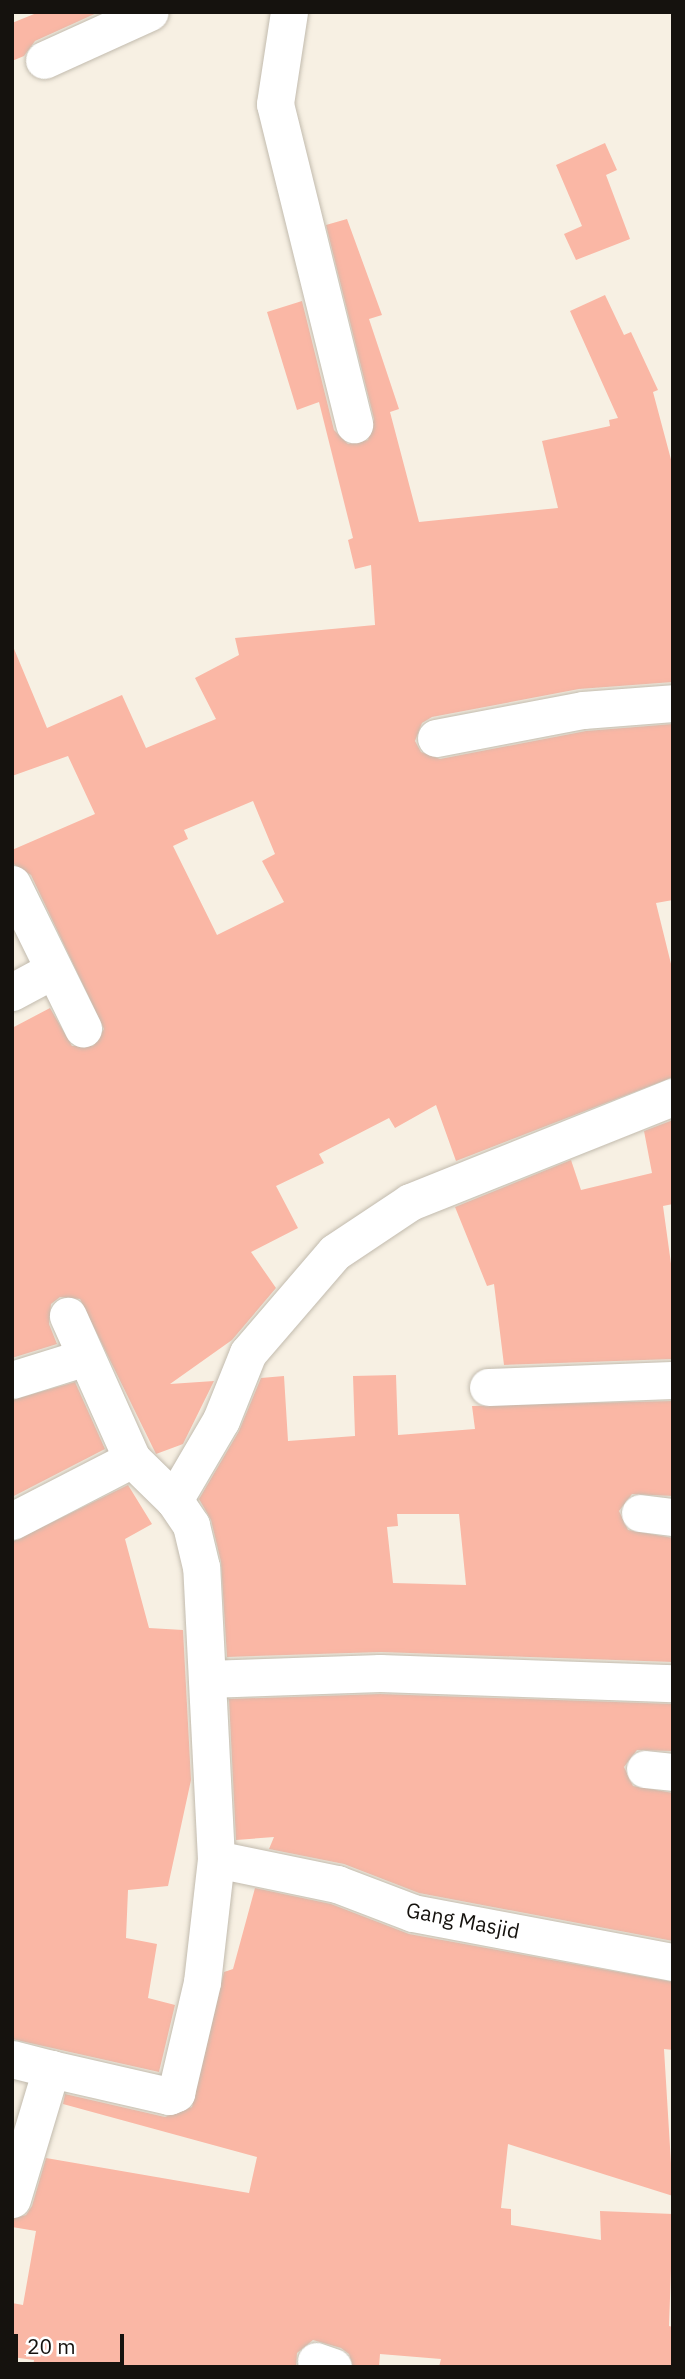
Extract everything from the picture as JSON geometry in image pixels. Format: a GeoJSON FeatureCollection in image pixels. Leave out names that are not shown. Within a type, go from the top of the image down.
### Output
{"type":"FeatureCollection","features":[{"type":"Feature","properties":{"kind":"street"},"geometry":{"type":"LineString","coordinates":[[44,60],[150,12]]}},
{"type":"Feature","properties":{"kind":"street"},"geometry":{"type":"LineString","coordinates":[[289,12],[275,104],[354,424]]}},
{"type":"Feature","properties":{"kind":"street"},"geometry":{"type":"LineString","coordinates":[[436,738],[583,710],[673,703]]}},
{"type":"Feature","properties":{"kind":"street"},"geometry":{"type":"LineString","coordinates":[[12,884],[51,971],[83,1028]]}},
{"type":"Feature","properties":{"kind":"street"},"geometry":{"type":"LineString","coordinates":[[12,992],[51,971]]}},
{"type":"Feature","properties":{"kind":"street"},"geometry":{"type":"LineString","coordinates":[[174,1500],[220,1420],[248,1353],[335,1252],[410,1202],[673,1097]]}},
{"type":"Feature","properties":{"kind":"street"},"geometry":{"type":"LineString","coordinates":[[12,2059],[169,2096],[176,2093],[202,1982],[216,1859],[201,1567],[191,1525],[174,1500],[132,1459],[68,1317]]}},
{"type":"Feature","properties":{"kind":"street"},"geometry":{"type":"LineString","coordinates":[[12,1380],[86,1357]]}},
{"type":"Feature","properties":{"kind":"street"},"geometry":{"type":"LineString","coordinates":[[488,1387],[673,1380]]}},
{"type":"Feature","properties":{"kind":"street"},"geometry":{"type":"LineString","coordinates":[[12,1521],[132,1459]]}},
{"type":"Feature","properties":{"kind":"street"},"geometry":{"type":"LineString","coordinates":[[207,1679],[380,1673],[673,1683]]}},
{"type":"Feature","properties":{"kind":"street","name":"Gang Masjid"},"geometry":{"type":"LineString","coordinates":[[216,1859],[306,1875],[413,1913],[673,1962]]}},
{"type":"Feature","properties":{"kind":"street"},"geometry":{"type":"LineString","coordinates":[[12,2199],[51,2068]]}},
{"type":"Feature","properties":{"kind":"building"},"geometry":{"type":"Polygon","coordinates":[[[39,12],[99,12],[35,41],[24,56],[12,61],[12,23],[39,12]]]}},
{"type":"Feature","properties":{"kind":"building"},"geometry":{"type":"Polygon","coordinates":[[[605,143],[617,170],[606,175],[630,239],[576,260],[564,234],[582,226],[556,165],[605,143]]]}},
{"type":"Feature","properties":{"kind":"building"},"geometry":{"type":"Polygon","coordinates":[[[347,219],[382,315],[369,319],[399,409],[390,412],[419,522],[558,508],[542,441],[610,426],[609,420],[618,418],[570,311],[605,295],[624,335],[631,332],[658,390],[653,392],[673,467],[673,682],[579,689],[432,717],[422,723],[415,741],[421,752],[440,759],[586,731],[673,724],[673,900],[656,903],[673,972],[673,1077],[456,1161],[436,1105],[395,1128],[389,1118],[319,1154],[324,1163],[276,1186],[298,1228],[251,1252],[276,1288],[232,1340],[170,1384],[214,1381],[183,1444],[156,1454],[80,1299],[60,1297],[51,1304],[49,1324],[57,1344],[12,1358],[12,1028],[50,1008],[72,1046],[93,1046],[104,1029],[31,875],[12,863],[12,850],[95,814],[68,756],[12,776],[12,644],[47,728],[122,695],[146,748],[216,719],[195,678],[239,655],[235,638],[375,625],[371,565],[355,569],[348,540],[353,538],[319,402],[297,410],[267,312],[302,301],[334,430],[348,444],[368,440],[374,419],[326,225],[347,219]],[[253,801],[184,830],[188,839],[173,846],[217,935],[284,902],[262,861],[275,854],[253,801]]]}},
{"type":"Feature","properties":{"kind":"building"},"geometry":{"type":"Polygon","coordinates":[[[673,1120],[673,1204],[663,1206],[673,1278],[673,1359],[504,1365],[494,1284],[487,1286],[455,1207],[571,1160],[581,1190],[652,1173],[644,1131],[673,1120]]]}},
{"type":"Feature","properties":{"kind":"building"},"geometry":{"type":"Polygon","coordinates":[[[396,1375],[398,1435],[475,1429],[472,1406],[673,1401],[673,1496],[632,1494],[619,1511],[628,1530],[673,1538],[673,1662],[381,1652],[227,1657],[221,1562],[211,1520],[199,1499],[239,1431],[261,1378],[284,1376],[288,1441],[355,1436],[353,1376],[396,1375]],[[397,1514],[398,1526],[387,1527],[393,1583],[466,1585],[459,1514],[397,1514]]]}},
{"type":"Feature","properties":{"kind":"building"},"geometry":{"type":"Polygon","coordinates":[[[75,1382],[105,1449],[12,1497],[12,1400],[75,1382]]]}},
{"type":"Feature","properties":{"kind":"building"},"geometry":{"type":"Polygon","coordinates":[[[128,1485],[152,1524],[125,1539],[149,1628],[183,1630],[191,1780],[168,1886],[128,1890],[126,1938],[157,1944],[148,1998],[175,2005],[159,2072],[12,2039],[12,1542],[128,1485]]]}},
{"type":"Feature","properties":{"kind":"building"},"geometry":{"type":"Polygon","coordinates":[[[380,1694],[673,1704],[673,1751],[637,1750],[624,1767],[633,1786],[673,1793],[673,1941],[419,1893],[344,1864],[269,1849],[274,1837],[236,1840],[229,1699],[380,1694]]]}},
{"type":"Feature","properties":{"kind":"building"},"geometry":{"type":"Polygon","coordinates":[[[255,1888],[331,1904],[409,1934],[673,1982],[673,2050],[664,2049],[673,2196],[508,2144],[501,2208],[511,2209],[511,2225],[601,2240],[600,2211],[673,2214],[669,2326],[673,2327],[673,2367],[439,2367],[441,2359],[380,2354],[379,2367],[353,2367],[349,2354],[341,2348],[313,2340],[297,2353],[296,2367],[33,2367],[34,2360],[12,2357],[12,2303],[23,2305],[36,2231],[12,2227],[12,2219],[26,2215],[32,2206],[46,2158],[249,2193],[257,2157],[63,2104],[65,2094],[165,2117],[192,2107],[224,1972],[233,1969],[255,1888]]]}}]}
